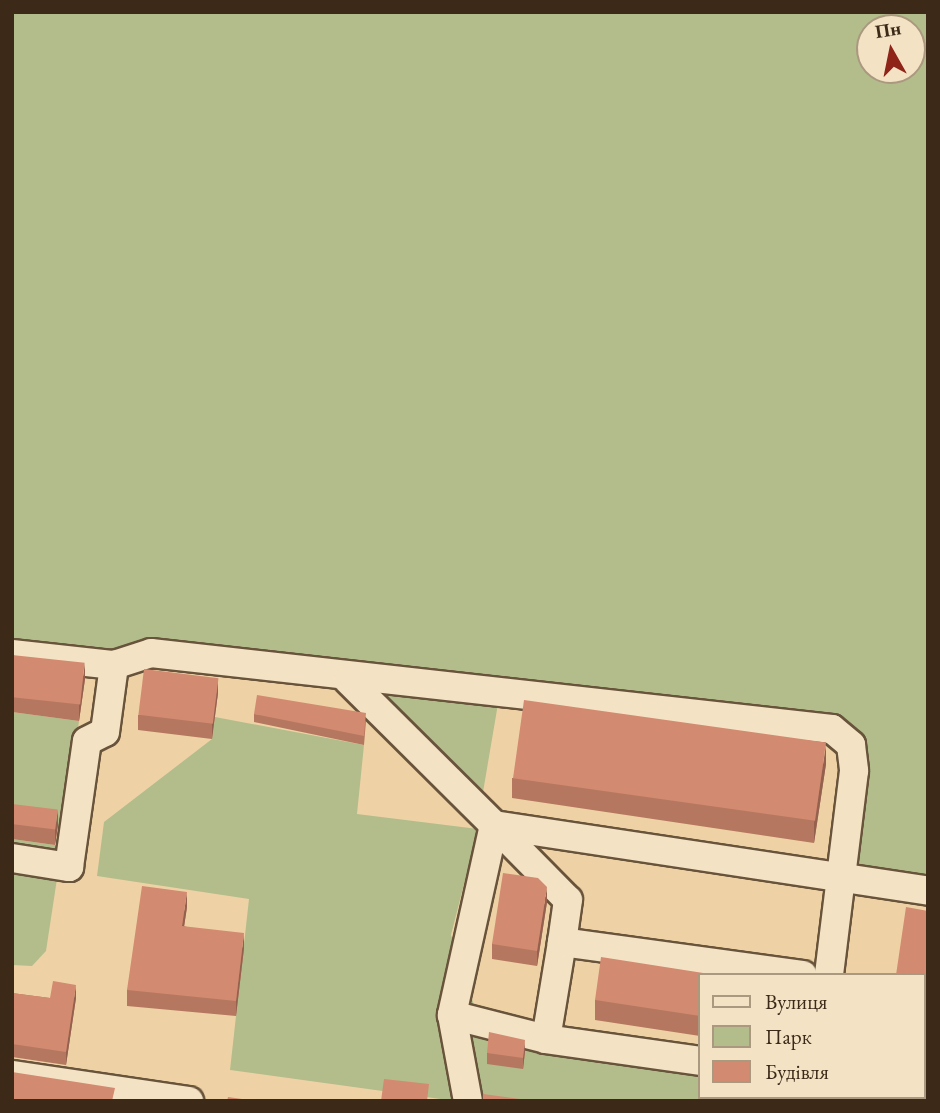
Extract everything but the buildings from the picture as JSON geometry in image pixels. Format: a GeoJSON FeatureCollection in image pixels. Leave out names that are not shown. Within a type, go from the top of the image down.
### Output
{"type":"FeatureCollection","features":[{"type":"Feature","properties":{"kind":"lane"},"geometry":{"type":"LineString","coordinates":[[12,654],[114,665],[150,653],[348,680],[832,729],[854,756],[829,973]]}},
{"type":"Feature","properties":{"kind":"lane"},"geometry":{"type":"LineString","coordinates":[[12,858],[69,867],[87,741],[105,732],[114,665]]}},
{"type":"Feature","properties":{"kind":"lane"},"geometry":{"type":"LineString","coordinates":[[348,680],[568,900],[547,1039]]}},
{"type":"Feature","properties":{"kind":"lane"},"geometry":{"type":"LineString","coordinates":[[494,825],[928,891]]}},
{"type":"Feature","properties":{"kind":"lane"},"geometry":{"type":"LineString","coordinates":[[468,1101],[452,1015],[494,825]]}},
{"type":"Feature","properties":{"kind":"lane"},"geometry":{"type":"LineString","coordinates":[[562,942],[788,973]]}},
{"type":"Feature","properties":{"kind":"lane"},"geometry":{"type":"LineString","coordinates":[[452,1015],[547,1039],[698,1060]]}},
{"type":"Feature","properties":{"kind":"lane"},"geometry":{"type":"LineString","coordinates":[[12,1075],[188,1101]]}},
{"type":"Feature","properties":{"kind":"green space"},"geometry":{"type":"Polygon","coordinates":[[[12,12],[928,12],[928,891],[840,877],[851,745],[500,692],[482,798],[348,680],[12,654],[12,12]]]}},
{"type":"Feature","properties":{"kind":"green space"},"geometry":{"type":"Polygon","coordinates":[[[12,712],[79,721],[65,826],[12,819],[12,712]]]}},
{"type":"Feature","properties":{"kind":"green space"},"geometry":{"type":"Polygon","coordinates":[[[215,717],[364,745],[357,814],[478,829],[451,935],[475,1008],[698,1061],[698,1099],[928,1101],[455,1101],[230,1070],[249,899],[97,876],[104,822],[212,739],[215,717]]]}},
{"type":"Feature","properties":{"kind":"green space"},"geometry":{"type":"Polygon","coordinates":[[[12,839],[62,846],[46,951],[32,966],[12,965],[12,839]]]}}]}
